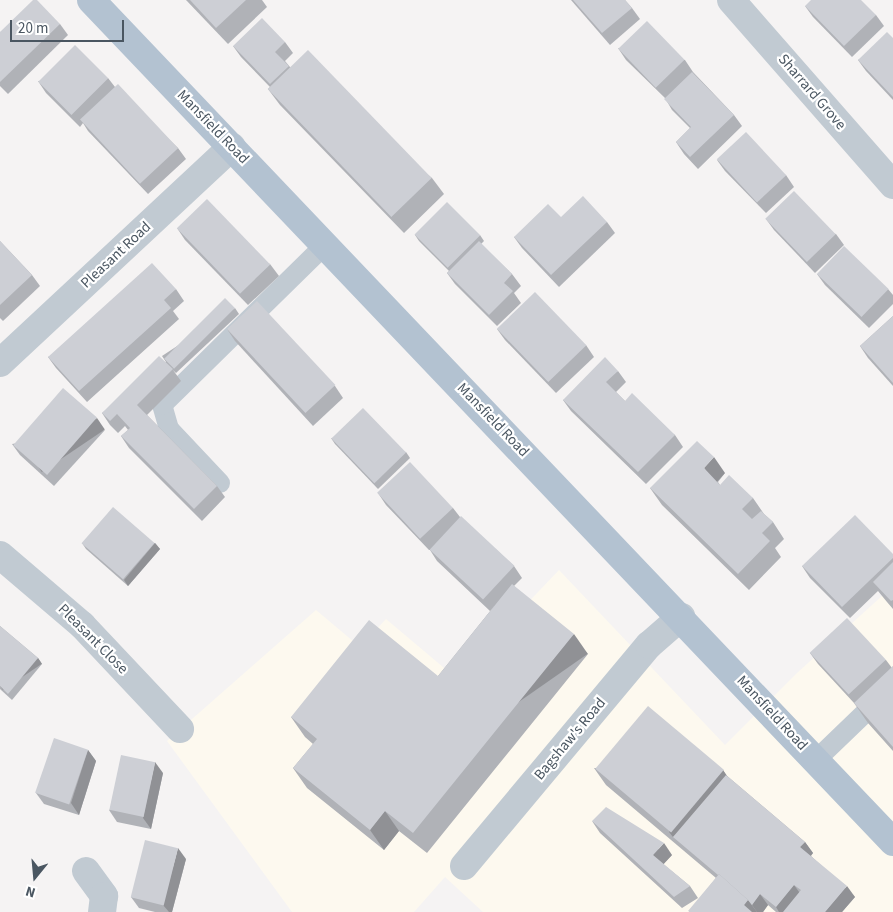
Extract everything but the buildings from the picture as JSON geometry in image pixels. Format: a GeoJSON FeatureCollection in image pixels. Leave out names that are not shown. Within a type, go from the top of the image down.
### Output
{"type":"FeatureCollection","features":[{"type":"Feature","properties":{"kind":"main road","name":"Mansfield Road"},"geometry":{"type":"LineString","coordinates":[[91,0],[681,617],[893,842]]}},
{"type":"Feature","properties":{"kind":"street","name":"Sharrard Grove"},"geometry":{"type":"LineString","coordinates":[[731,0],[893,185]]}},
{"type":"Feature","properties":{"kind":"street","name":"Pleasant Road"},"geometry":{"type":"LineString","coordinates":[[0,363],[232,147]]}},
{"type":"Feature","properties":{"kind":"street","name":"Pleasant Close"},"geometry":{"type":"LineString","coordinates":[[0,555],[82,625],[180,729]]}},
{"type":"Feature","properties":{"kind":"street","name":"Bagshaw's Road"},"geometry":{"type":"LineString","coordinates":[[464,866],[649,645],[681,617]]}},
{"type":"Feature","properties":{"kind":"street"},"geometry":{"type":"LineString","coordinates":[[86,871],[104,896],[102,912]]}},
{"type":"Feature","properties":{"kind":"lane"},"geometry":{"type":"LineString","coordinates":[[220,483],[169,429],[162,405],[325,245]]}},
{"type":"Feature","properties":{"kind":"lane"},"geometry":{"type":"LineString","coordinates":[[816,760],[893,686]]}},
{"type":"Feature","properties":{"kind":"shaded area"},"geometry":{"type":"Polygon","coordinates":[[[559,570],[725,745],[797,673],[893,586],[893,912],[483,912],[445,877],[414,912],[292,912],[167,741],[316,610],[360,647],[386,619],[456,678],[559,570]]]}}]}
